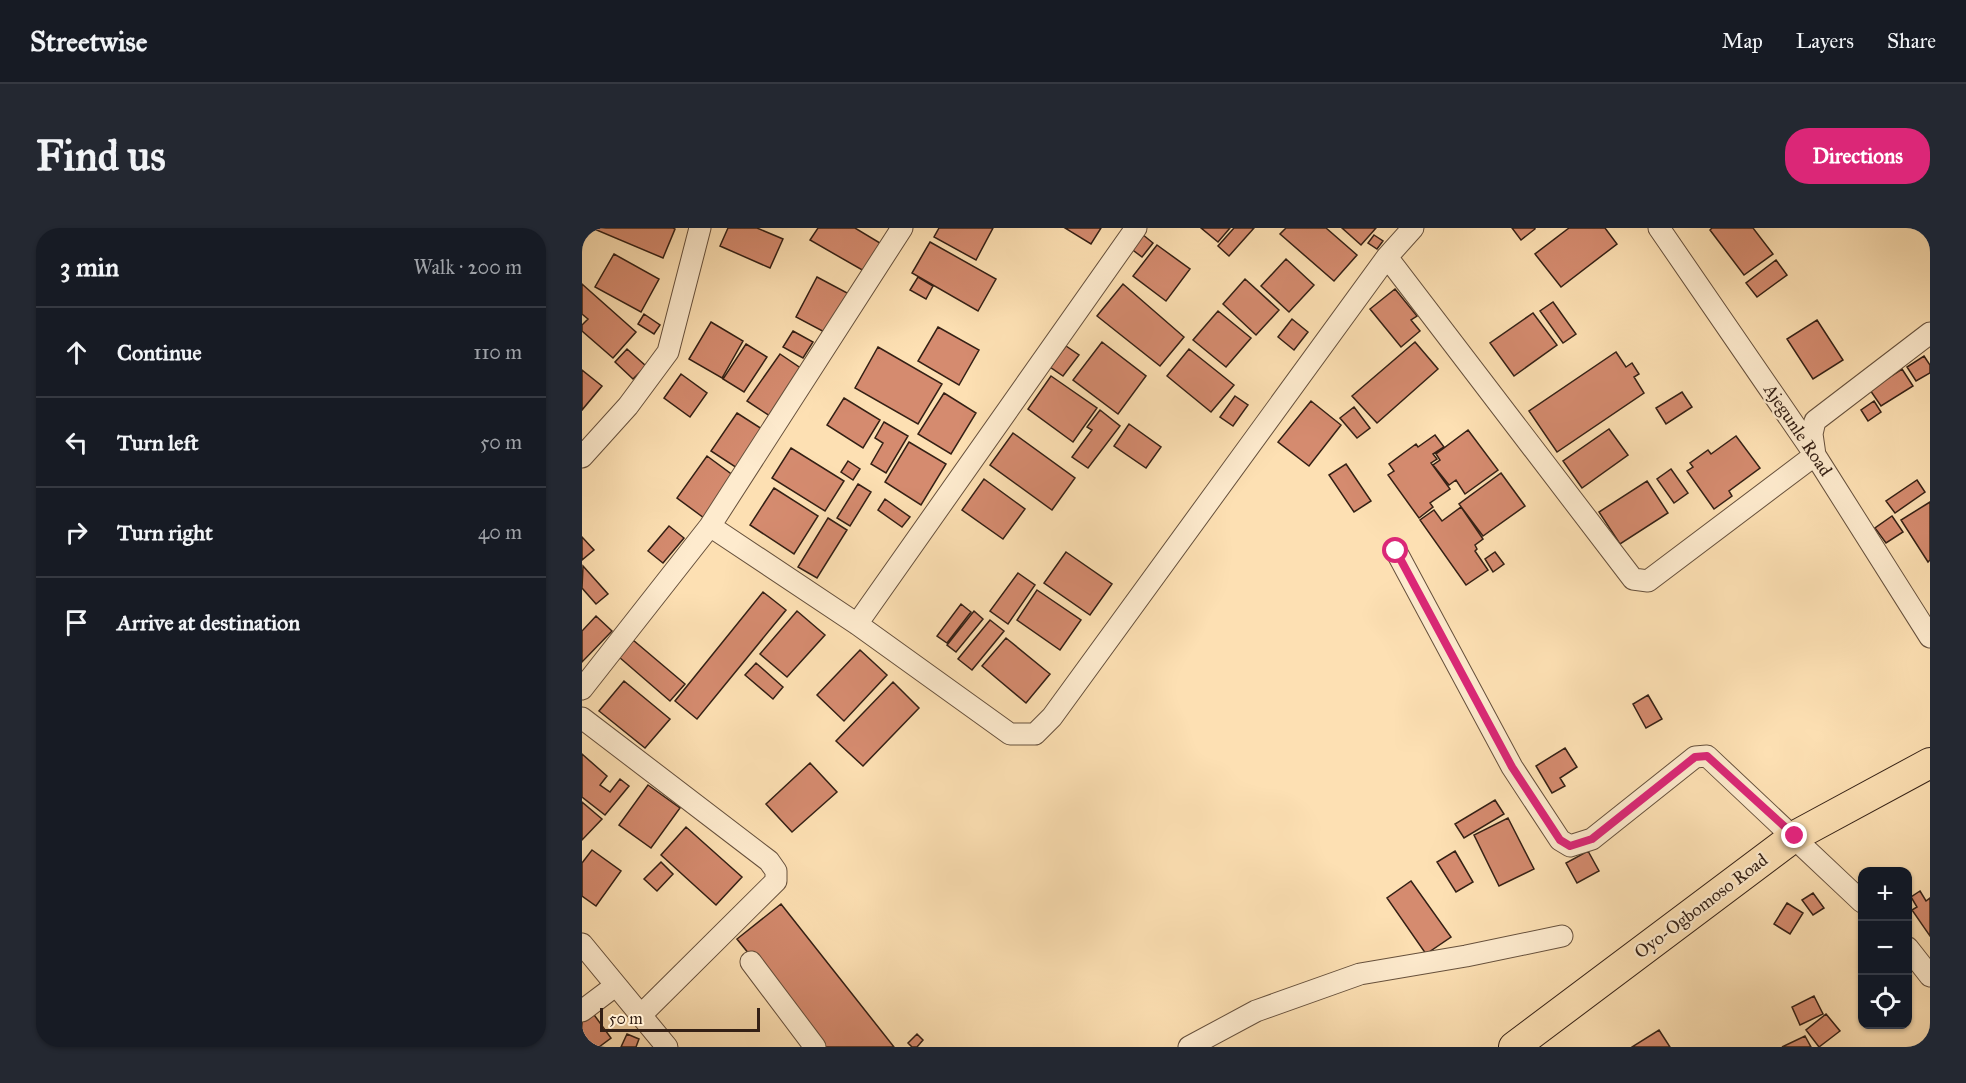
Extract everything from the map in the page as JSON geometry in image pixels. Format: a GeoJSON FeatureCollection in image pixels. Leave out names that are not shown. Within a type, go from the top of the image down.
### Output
{"type":"FeatureCollection","features":[{"type":"Feature","properties":{"kind":"highway","name":"Oyo-Ogbomoso Road"},"geometry":{"type":"LineString","coordinates":[[1523,1044],[1795,836],[1930,763]]}},
{"type":"Feature","properties":{"kind":"street"},"geometry":{"type":"LineString","coordinates":[[582,457],[628,406],[668,352],[700,228]]}},
{"type":"Feature","properties":{"kind":"street"},"geometry":{"type":"LineString","coordinates":[[582,689],[710,526],[902,228]]}},
{"type":"Feature","properties":{"kind":"street"},"geometry":{"type":"LineString","coordinates":[[857,624],[1136,228]]}},
{"type":"Feature","properties":{"kind":"street"},"geometry":{"type":"LineString","coordinates":[[710,526],[857,624],[1010,734],[1035,734],[1052,717],[1387,257],[1413,228]]}},
{"type":"Feature","properties":{"kind":"street","name":"Ajegunle Road"},"geometry":{"type":"LineString","coordinates":[[1666,230],[1815,455],[1930,637]]}},
{"type":"Feature","properties":{"kind":"street"},"geometry":{"type":"LineString","coordinates":[[1387,257],[1633,579],[1648,581],[1654,577],[1815,455],[1812,434],[1815,421],[1930,333]]}},
{"type":"Feature","properties":{"kind":"street"},"geometry":{"type":"LineString","coordinates":[[1396,551],[1512,767],[1560,840],[1570,846],[1592,839],[1695,757],[1707,756],[1858,897]]}},
{"type":"Feature","properties":{"kind":"street"},"geometry":{"type":"LineString","coordinates":[[582,718],[769,861],[776,871],[776,881],[641,1015]]}},
{"type":"Feature","properties":{"kind":"street"},"geometry":{"type":"LineString","coordinates":[[1189,1047],[1256,1011],[1360,974],[1466,956],[1562,936]]}},
{"type":"Feature","properties":{"kind":"street"},"geometry":{"type":"LineString","coordinates":[[582,944],[668,1047]]}},
{"type":"Feature","properties":{"kind":"street"},"geometry":{"type":"LineString","coordinates":[[1912,953],[1930,976]]}},
{"type":"Feature","properties":{"kind":"street"},"geometry":{"type":"LineString","coordinates":[[751,962],[815,1047]]}},
{"type":"Feature","properties":{"kind":"street"},"geometry":{"type":"LineString","coordinates":[[582,1011],[615,986]]}},
{"type":"Feature","properties":{"kind":"building"},"geometry":{"type":"Polygon","coordinates":[[[592,228],[673,228],[675,229],[663,258],[592,228]]]}},
{"type":"Feature","properties":{"kind":"building"},"geometry":{"type":"Polygon","coordinates":[[[728,228],[757,228],[783,239],[770,268],[720,246],[728,228]]]}},
{"type":"Feature","properties":{"kind":"building"},"geometry":{"type":"Polygon","coordinates":[[[818,228],[855,228],[880,243],[864,271],[810,240],[818,228]]]}},
{"type":"Feature","properties":{"kind":"building"},"geometry":{"type":"Polygon","coordinates":[[[939,228],[993,228],[976,260],[934,237],[939,228]]]}},
{"type":"Feature","properties":{"kind":"building"},"geometry":{"type":"Polygon","coordinates":[[[1065,228],[1101,228],[1091,244],[1065,228]]]}},
{"type":"Feature","properties":{"kind":"building"},"geometry":{"type":"Polygon","coordinates":[[[1201,228],[1230,228],[1218,242],[1201,228]]]}},
{"type":"Feature","properties":{"kind":"building"},"geometry":{"type":"Polygon","coordinates":[[[1234,228],[1254,228],[1229,256],[1218,246],[1234,228]]]}},
{"type":"Feature","properties":{"kind":"building"},"geometry":{"type":"Polygon","coordinates":[[[1286,228],[1326,228],[1357,255],[1334,281],[1280,234],[1286,228]]]}},
{"type":"Feature","properties":{"kind":"building"},"geometry":{"type":"Polygon","coordinates":[[[1342,228],[1376,228],[1361,245],[1342,228]]]}},
{"type":"Feature","properties":{"kind":"building"},"geometry":{"type":"Polygon","coordinates":[[[1512,228],[1535,228],[1535,229],[1521,240],[1512,228]]]}},
{"type":"Feature","properties":{"kind":"building"},"geometry":{"type":"Polygon","coordinates":[[[1569,228],[1605,228],[1617,244],[1561,287],[1535,254],[1569,228]]]}},
{"type":"Feature","properties":{"kind":"building"},"geometry":{"type":"Polygon","coordinates":[[[1712,228],[1753,228],[1773,254],[1744,275],[1710,230],[1712,228]]]}},
{"type":"Feature","properties":{"kind":"building"},"geometry":{"type":"Polygon","coordinates":[[[1142,234],[1153,243],[1142,257],[1130,248],[1142,234]]]}},
{"type":"Feature","properties":{"kind":"building"},"geometry":{"type":"Polygon","coordinates":[[[1374,235],[1383,241],[1377,249],[1368,243],[1374,235]]]}},
{"type":"Feature","properties":{"kind":"building"},"geometry":{"type":"Polygon","coordinates":[[[930,242],[996,279],[978,311],[912,273],[930,242]]]}},
{"type":"Feature","properties":{"kind":"building"},"geometry":{"type":"Polygon","coordinates":[[[1157,245],[1190,269],[1166,301],[1133,276],[1157,245]]]}},
{"type":"Feature","properties":{"kind":"building"},"geometry":{"type":"Polygon","coordinates":[[[614,254],[659,279],[641,312],[595,287],[614,254]]]}},
{"type":"Feature","properties":{"kind":"building"},"geometry":{"type":"Polygon","coordinates":[[[1286,259],[1314,285],[1289,312],[1261,286],[1286,259]]]}},
{"type":"Feature","properties":{"kind":"building"},"geometry":{"type":"Polygon","coordinates":[[[1776,260],[1787,275],[1757,297],[1746,283],[1776,260]]]}},
{"type":"Feature","properties":{"kind":"building"},"geometry":{"type":"Polygon","coordinates":[[[817,277],[851,295],[830,335],[796,317],[817,277]]]}},
{"type":"Feature","properties":{"kind":"building"},"geometry":{"type":"Polygon","coordinates":[[[918,277],[933,286],[926,299],[910,290],[918,277]]]}},
{"type":"Feature","properties":{"kind":"building"},"geometry":{"type":"Polygon","coordinates":[[[1245,279],[1279,310],[1256,335],[1223,304],[1245,279]]]}},
{"type":"Feature","properties":{"kind":"building"},"geometry":{"type":"Polygon","coordinates":[[[582,284],[636,332],[613,358],[582,331],[582,325],[588,319],[582,314],[582,284]]]}},
{"type":"Feature","properties":{"kind":"building"},"geometry":{"type":"Polygon","coordinates":[[[1123,284],[1184,337],[1160,366],[1097,316],[1123,284]]]}},
{"type":"Feature","properties":{"kind":"building"},"geometry":{"type":"Polygon","coordinates":[[[1395,289],[1417,316],[1411,320],[1420,331],[1401,347],[1370,309],[1395,289]]]}},
{"type":"Feature","properties":{"kind":"building"},"geometry":{"type":"Polygon","coordinates":[[[1553,302],[1576,334],[1563,343],[1540,311],[1553,302]]]}},
{"type":"Feature","properties":{"kind":"building"},"geometry":{"type":"Polygon","coordinates":[[[1218,311],[1251,338],[1226,367],[1193,340],[1218,311]]]}},
{"type":"Feature","properties":{"kind":"building"},"geometry":{"type":"Polygon","coordinates":[[[1533,313],[1557,345],[1514,376],[1490,343],[1533,313]]]}},
{"type":"Feature","properties":{"kind":"building"},"geometry":{"type":"Polygon","coordinates":[[[644,314],[660,325],[654,334],[638,324],[644,314]]]}},
{"type":"Feature","properties":{"kind":"building"},"geometry":{"type":"Polygon","coordinates":[[[1292,319],[1308,332],[1294,350],[1278,337],[1292,319]]]}},
{"type":"Feature","properties":{"kind":"building"},"geometry":{"type":"Polygon","coordinates":[[[1817,320],[1843,360],[1813,379],[1787,339],[1817,320]]]}},
{"type":"Feature","properties":{"kind":"building"},"geometry":{"type":"Polygon","coordinates":[[[711,322],[743,341],[722,378],[689,359],[711,322]]]}},
{"type":"Feature","properties":{"kind":"building"},"geometry":{"type":"Polygon","coordinates":[[[938,327],[979,350],[959,385],[918,361],[938,327]]]}},
{"type":"Feature","properties":{"kind":"building"},"geometry":{"type":"Polygon","coordinates":[[[793,331],[813,342],[803,358],[783,347],[793,331]]]}},
{"type":"Feature","properties":{"kind":"building"},"geometry":{"type":"Polygon","coordinates":[[[1102,342],[1146,376],[1118,414],[1073,380],[1102,342]]]}},
{"type":"Feature","properties":{"kind":"building"},"geometry":{"type":"Polygon","coordinates":[[[1415,342],[1438,369],[1377,423],[1352,396],[1415,342]]]}},
{"type":"Feature","properties":{"kind":"building"},"geometry":{"type":"Polygon","coordinates":[[[746,344],[767,357],[744,392],[723,379],[746,344]]]}},
{"type":"Feature","properties":{"kind":"building"},"geometry":{"type":"Polygon","coordinates":[[[1066,346],[1079,355],[1063,376],[1050,367],[1066,346]]]}},
{"type":"Feature","properties":{"kind":"building"},"geometry":{"type":"Polygon","coordinates":[[[878,347],[942,384],[918,424],[855,388],[878,347]]]}},
{"type":"Feature","properties":{"kind":"building"},"geometry":{"type":"Polygon","coordinates":[[[627,349],[646,366],[633,379],[615,362],[627,349]]]}},
{"type":"Feature","properties":{"kind":"building"},"geometry":{"type":"Polygon","coordinates":[[[1189,349],[1234,385],[1211,412],[1167,376],[1189,349]]]}},
{"type":"Feature","properties":{"kind":"building"},"geometry":{"type":"Polygon","coordinates":[[[1616,352],[1626,367],[1632,363],[1639,374],[1634,377],[1644,393],[1557,452],[1529,411],[1616,352]]]}},
{"type":"Feature","properties":{"kind":"building"},"geometry":{"type":"Polygon","coordinates":[[[780,354],[805,371],[773,418],[747,401],[780,354]]]}},
{"type":"Feature","properties":{"kind":"building"},"geometry":{"type":"Polygon","coordinates":[[[1924,356],[1930,365],[1930,373],[1916,381],[1907,367],[1924,356]]]}},
{"type":"Feature","properties":{"kind":"building"},"geometry":{"type":"Polygon","coordinates":[[[1902,369],[1913,386],[1881,406],[1870,390],[1902,369]]]}},
{"type":"Feature","properties":{"kind":"building"},"geometry":{"type":"Polygon","coordinates":[[[582,370],[602,386],[582,410],[582,370]]]}},
{"type":"Feature","properties":{"kind":"building"},"geometry":{"type":"Polygon","coordinates":[[[681,374],[707,393],[690,417],[664,398],[681,374]]]}},
{"type":"Feature","properties":{"kind":"building"},"geometry":{"type":"Polygon","coordinates":[[[1051,376],[1097,408],[1073,442],[1028,409],[1051,376]]]}},
{"type":"Feature","properties":{"kind":"building"},"geometry":{"type":"Polygon","coordinates":[[[1682,392],[1692,407],[1666,424],[1656,408],[1682,392]]]}},
{"type":"Feature","properties":{"kind":"building"},"geometry":{"type":"Polygon","coordinates":[[[944,393],[976,413],[951,454],[918,434],[944,393]]]}},
{"type":"Feature","properties":{"kind":"building"},"geometry":{"type":"Polygon","coordinates":[[[1235,396],[1248,405],[1233,426],[1220,417],[1235,396]]]}},
{"type":"Feature","properties":{"kind":"building"},"geometry":{"type":"Polygon","coordinates":[[[844,398],[880,420],[863,448],[827,425],[844,398]]]}},
{"type":"Feature","properties":{"kind":"building"},"geometry":{"type":"Polygon","coordinates":[[[1311,401],[1341,425],[1309,466],[1278,442],[1311,401]]]}},
{"type":"Feature","properties":{"kind":"building"},"geometry":{"type":"Polygon","coordinates":[[[1874,401],[1881,412],[1868,421],[1861,410],[1874,401]]]}},
{"type":"Feature","properties":{"kind":"building"},"geometry":{"type":"Polygon","coordinates":[[[1354,407],[1370,428],[1357,438],[1340,418],[1354,407]]]}},
{"type":"Feature","properties":{"kind":"building"},"geometry":{"type":"Polygon","coordinates":[[[1100,410],[1120,426],[1088,468],[1072,457],[1092,430],[1087,427],[1100,410]]]}},
{"type":"Feature","properties":{"kind":"building"},"geometry":{"type":"Polygon","coordinates":[[[737,413],[762,429],[737,468],[711,451],[737,413]]]}},
{"type":"Feature","properties":{"kind":"building"},"geometry":{"type":"Polygon","coordinates":[[[884,422],[908,436],[886,473],[871,464],[883,443],[875,438],[884,422]]]}},
{"type":"Feature","properties":{"kind":"building"},"geometry":{"type":"Polygon","coordinates":[[[1129,424],[1161,447],[1146,468],[1114,446],[1129,424]]]}},
{"type":"Feature","properties":{"kind":"building"},"geometry":{"type":"Polygon","coordinates":[[[1609,429],[1628,455],[1582,488],[1563,461],[1609,429]]]}},
{"type":"Feature","properties":{"kind":"building"},"geometry":{"type":"Polygon","coordinates":[[[1468,430],[1498,470],[1465,494],[1456,480],[1449,485],[1433,465],[1440,460],[1436,454],[1468,430]]]}},
{"type":"Feature","properties":{"kind":"building"},"geometry":{"type":"Polygon","coordinates":[[[1013,433],[1075,478],[1052,510],[990,465],[1013,433]]]}},
{"type":"Feature","properties":{"kind":"building"},"geometry":{"type":"Polygon","coordinates":[[[1435,435],[1444,447],[1433,454],[1437,459],[1431,463],[1450,489],[1430,503],[1433,507],[1419,518],[1388,475],[1394,471],[1389,464],[1416,444],[1418,447],[1435,435]]]}},
{"type":"Feature","properties":{"kind":"building"},"geometry":{"type":"Polygon","coordinates":[[[1736,436],[1760,468],[1729,491],[1732,496],[1714,509],[1687,471],[1693,467],[1690,463],[1708,450],[1711,454],[1736,436]]]}},
{"type":"Feature","properties":{"kind":"building"},"geometry":{"type":"Polygon","coordinates":[[[909,442],[946,464],[921,505],[885,482],[909,442]]]}},
{"type":"Feature","properties":{"kind":"building"},"geometry":{"type":"Polygon","coordinates":[[[791,448],[844,481],[825,511],[772,478],[791,448]]]}},
{"type":"Feature","properties":{"kind":"building"},"geometry":{"type":"Polygon","coordinates":[[[707,456],[734,476],[704,518],[677,498],[707,456]]]}},
{"type":"Feature","properties":{"kind":"building"},"geometry":{"type":"Polygon","coordinates":[[[848,461],[860,469],[853,480],[841,472],[848,461]]]}},
{"type":"Feature","properties":{"kind":"building"},"geometry":{"type":"Polygon","coordinates":[[[1346,464],[1371,501],[1354,512],[1329,475],[1346,464]]]}},
{"type":"Feature","properties":{"kind":"building"},"geometry":{"type":"Polygon","coordinates":[[[1671,469],[1688,493],[1674,503],[1657,479],[1671,469]]]}},
{"type":"Feature","properties":{"kind":"building"},"geometry":{"type":"Polygon","coordinates":[[[1501,473],[1525,506],[1483,536],[1459,504],[1501,473]]]}},
{"type":"Feature","properties":{"kind":"building"},"geometry":{"type":"Polygon","coordinates":[[[984,479],[1025,509],[1003,539],[962,510],[984,479]]]}},
{"type":"Feature","properties":{"kind":"building"},"geometry":{"type":"Polygon","coordinates":[[[1917,480],[1925,492],[1895,513],[1886,501],[1917,480]]]}},
{"type":"Feature","properties":{"kind":"building"},"geometry":{"type":"Polygon","coordinates":[[[1647,481],[1668,513],[1620,544],[1599,512],[1647,481]]]}},
{"type":"Feature","properties":{"kind":"building"},"geometry":{"type":"Polygon","coordinates":[[[858,484],[871,492],[850,526],[837,518],[858,484]]]}},
{"type":"Feature","properties":{"kind":"building"},"geometry":{"type":"Polygon","coordinates":[[[774,488],[818,516],[794,554],[750,525],[774,488]]]}},
{"type":"Feature","properties":{"kind":"building"},"geometry":{"type":"Polygon","coordinates":[[[885,499],[910,517],[902,527],[878,510],[885,499]]]}},
{"type":"Feature","properties":{"kind":"building"},"geometry":{"type":"Polygon","coordinates":[[[1930,502],[1930,560],[1928,562],[1901,520],[1930,502]]]}},
{"type":"Feature","properties":{"kind":"building"},"geometry":{"type":"Polygon","coordinates":[[[1461,507],[1483,539],[1475,545],[1477,549],[1475,551],[1488,570],[1466,585],[1420,520],[1434,510],[1442,521],[1461,507]]]}},
{"type":"Feature","properties":{"kind":"building"},"geometry":{"type":"Polygon","coordinates":[[[1892,516],[1903,532],[1886,543],[1875,528],[1892,516]]]}},
{"type":"Feature","properties":{"kind":"building"},"geometry":{"type":"Polygon","coordinates":[[[828,518],[847,530],[817,578],[798,567],[828,518]]]}},
{"type":"Feature","properties":{"kind":"building"},"geometry":{"type":"Polygon","coordinates":[[[669,526],[684,538],[663,563],[648,551],[669,526]]]}},
{"type":"Feature","properties":{"kind":"building"},"geometry":{"type":"Polygon","coordinates":[[[582,537],[594,550],[582,560],[582,537]]]}},
{"type":"Feature","properties":{"kind":"building"},"geometry":{"type":"Polygon","coordinates":[[[1066,552],[1112,584],[1090,615],[1044,583],[1066,552]]]}},
{"type":"Feature","properties":{"kind":"building"},"geometry":{"type":"Polygon","coordinates":[[[1495,552],[1504,564],[1493,572],[1485,559],[1495,552]]]}},
{"type":"Feature","properties":{"kind":"building"},"geometry":{"type":"Polygon","coordinates":[[[583,566],[608,594],[596,604],[582,588],[583,566]]]}},
{"type":"Feature","properties":{"kind":"building"},"geometry":{"type":"Polygon","coordinates":[[[1018,573],[1035,585],[1008,624],[990,611],[1018,573]]]}},
{"type":"Feature","properties":{"kind":"building"},"geometry":{"type":"Polygon","coordinates":[[[1037,590],[1081,620],[1060,650],[1017,620],[1037,590]]]}},
{"type":"Feature","properties":{"kind":"building"},"geometry":{"type":"Polygon","coordinates":[[[763,592],[786,610],[697,719],[675,701],[763,592]]]}},
{"type":"Feature","properties":{"kind":"building"},"geometry":{"type":"Polygon","coordinates":[[[961,604],[971,612],[947,643],[937,636],[961,604]]]}},
{"type":"Feature","properties":{"kind":"building"},"geometry":{"type":"Polygon","coordinates":[[[797,611],[825,635],[787,677],[760,654],[797,611]]]}},
{"type":"Feature","properties":{"kind":"building"},"geometry":{"type":"Polygon","coordinates":[[[974,611],[983,619],[956,652],[947,645],[974,611]]]}},
{"type":"Feature","properties":{"kind":"building"},"geometry":{"type":"Polygon","coordinates":[[[596,616],[612,631],[582,662],[582,631],[596,616]]]}},
{"type":"Feature","properties":{"kind":"building"},"geometry":{"type":"Polygon","coordinates":[[[990,620],[1004,631],[972,670],[958,659],[990,620]]]}},
{"type":"Feature","properties":{"kind":"building"},"geometry":{"type":"Polygon","coordinates":[[[1006,638],[1050,674],[1026,703],[982,666],[1006,638]]]}},
{"type":"Feature","properties":{"kind":"building"},"geometry":{"type":"Polygon","coordinates":[[[633,640],[685,684],[670,701],[619,657],[633,640]]]}},
{"type":"Feature","properties":{"kind":"building"},"geometry":{"type":"Polygon","coordinates":[[[860,650],[887,675],[844,721],[817,695],[860,650]]]}},
{"type":"Feature","properties":{"kind":"building"},"geometry":{"type":"Polygon","coordinates":[[[756,663],[783,687],[773,699],[745,675],[756,663]]]}},
{"type":"Feature","properties":{"kind":"building"},"geometry":{"type":"Polygon","coordinates":[[[624,681],[670,719],[645,748],[599,711],[624,681]]]}},
{"type":"Feature","properties":{"kind":"building"},"geometry":{"type":"Polygon","coordinates":[[[893,682],[919,708],[863,766],[836,741],[893,682]]]}},
{"type":"Feature","properties":{"kind":"building"},"geometry":{"type":"Polygon","coordinates":[[[1648,695],[1662,719],[1646,728],[1633,704],[1648,695]]]}},
{"type":"Feature","properties":{"kind":"building"},"geometry":{"type":"Polygon","coordinates":[[[1565,748],[1577,767],[1560,778],[1565,786],[1552,793],[1536,766],[1565,748]]]}},
{"type":"Feature","properties":{"kind":"building"},"geometry":{"type":"Polygon","coordinates":[[[582,754],[607,776],[600,785],[610,792],[620,779],[629,786],[605,815],[582,797],[582,754]]]}},
{"type":"Feature","properties":{"kind":"building"},"geometry":{"type":"Polygon","coordinates":[[[810,763],[837,792],[792,832],[766,804],[810,763]]]}},
{"type":"Feature","properties":{"kind":"building"},"geometry":{"type":"Polygon","coordinates":[[[648,785],[680,808],[651,848],[619,825],[648,785]]]}},
{"type":"Feature","properties":{"kind":"building"},"geometry":{"type":"Polygon","coordinates":[[[1495,800],[1504,814],[1464,838],[1455,824],[1495,800]]]}},
{"type":"Feature","properties":{"kind":"building"},"geometry":{"type":"Polygon","coordinates":[[[582,802],[602,819],[582,840],[582,802]]]}},
{"type":"Feature","properties":{"kind":"building"},"geometry":{"type":"Polygon","coordinates":[[[1508,818],[1534,869],[1499,886],[1474,835],[1508,818]]]}},
{"type":"Feature","properties":{"kind":"building"},"geometry":{"type":"Polygon","coordinates":[[[686,827],[742,877],[716,905],[661,855],[686,827]]]}},
{"type":"Feature","properties":{"kind":"building"},"geometry":{"type":"Polygon","coordinates":[[[592,850],[621,871],[596,906],[582,896],[582,863],[592,850]]]}},
{"type":"Feature","properties":{"kind":"building"},"geometry":{"type":"Polygon","coordinates":[[[1455,851],[1473,882],[1456,892],[1437,862],[1455,851]]]}},
{"type":"Feature","properties":{"kind":"building"},"geometry":{"type":"Polygon","coordinates":[[[1588,851],[1599,871],[1577,883],[1566,863],[1588,851]]]}},
{"type":"Feature","properties":{"kind":"building"},"geometry":{"type":"Polygon","coordinates":[[[661,862],[673,874],[657,891],[644,879],[661,862]]]}},
{"type":"Feature","properties":{"kind":"building"},"geometry":{"type":"Polygon","coordinates":[[[1411,881],[1451,937],[1426,954],[1387,898],[1411,881]]]}},
{"type":"Feature","properties":{"kind":"building"},"geometry":{"type":"Polygon","coordinates":[[[1920,891],[1926,901],[1930,898],[1930,936],[1912,910],[1917,907],[1912,896],[1920,891]]]}},
{"type":"Feature","properties":{"kind":"building"},"geometry":{"type":"Polygon","coordinates":[[[1813,893],[1824,908],[1813,915],[1802,900],[1813,893]]]}},
{"type":"Feature","properties":{"kind":"building"},"geometry":{"type":"Polygon","coordinates":[[[1787,903],[1803,913],[1790,934],[1774,924],[1787,903]]]}},
{"type":"Feature","properties":{"kind":"building"},"geometry":{"type":"Polygon","coordinates":[[[781,904],[894,1047],[824,1047],[737,939],[781,904]]]}},
{"type":"Feature","properties":{"kind":"building"},"geometry":{"type":"Polygon","coordinates":[[[1814,996],[1823,1014],[1800,1025],[1792,1007],[1814,996]]]}},
{"type":"Feature","properties":{"kind":"building"},"geometry":{"type":"Polygon","coordinates":[[[592,1012],[611,1038],[599,1047],[582,1047],[582,1019],[592,1012]]]}},
{"type":"Feature","properties":{"kind":"building"},"geometry":{"type":"Polygon","coordinates":[[[1826,1014],[1840,1031],[1819,1047],[1806,1030],[1826,1014]]]}},
{"type":"Feature","properties":{"kind":"building"},"geometry":{"type":"Polygon","coordinates":[[[1659,1030],[1670,1047],[1632,1047],[1659,1030]]]}},
{"type":"Feature","properties":{"kind":"building"},"geometry":{"type":"Polygon","coordinates":[[[627,1034],[639,1039],[636,1047],[621,1047],[627,1034]]]}},
{"type":"Feature","properties":{"kind":"building"},"geometry":{"type":"Polygon","coordinates":[[[917,1034],[923,1040],[917,1047],[912,1047],[908,1043],[917,1034]]]}},
{"type":"Feature","properties":{"kind":"building"},"geometry":{"type":"Polygon","coordinates":[[[1805,1036],[1811,1047],[1782,1047],[1805,1036]]]}},
{"type":"Feature","properties":{"kind":"route"},"geometry":{"type":"LineString","coordinates":[[1396,551],[1512,767],[1560,840],[1570,846],[1592,839],[1695,757],[1707,756],[1795,836]]}}]}
